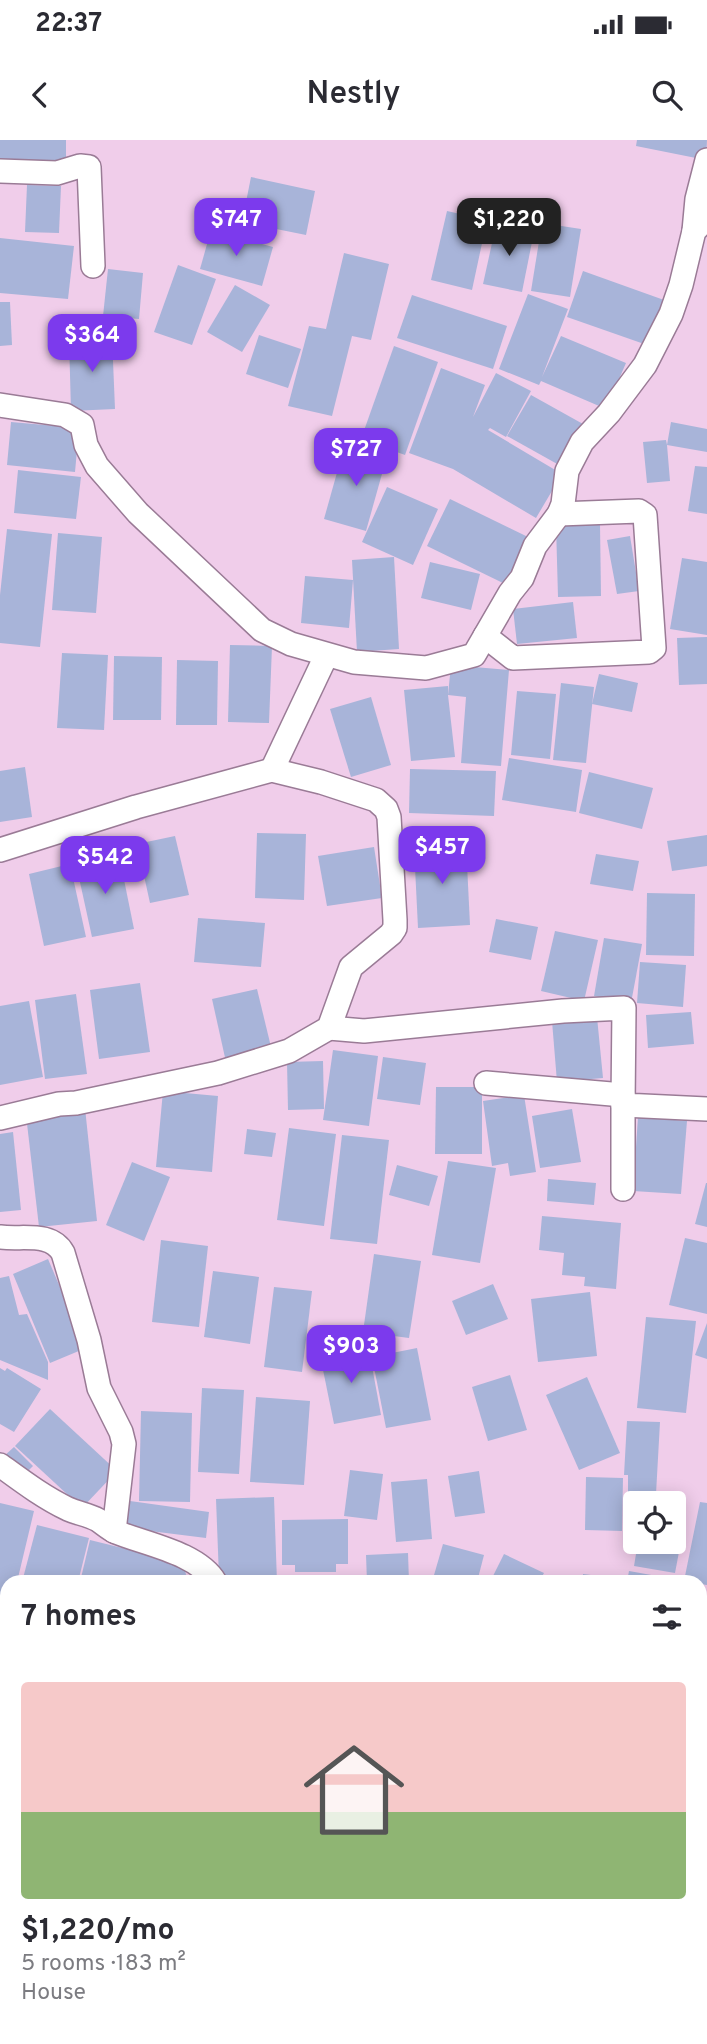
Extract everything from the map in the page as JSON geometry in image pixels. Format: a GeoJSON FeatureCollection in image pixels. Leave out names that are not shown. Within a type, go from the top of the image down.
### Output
{"type":"FeatureCollection","features":[{"type":"Feature","properties":{"kind":"street"},"geometry":{"type":"LineString","coordinates":[[0,405],[65,415],[82,425],[86,445],[97,466],[159,533],[262,630],[326,656],[354,662],[426,668],[474,655],[510,593],[523,578],[535,546],[559,514],[563,504],[567,471],[582,442],[609,413],[645,365],[671,314],[700,225],[697,199],[707,160]]}},
{"type":"Feature","properties":{"kind":"street"},"geometry":{"type":"LineString","coordinates":[[0,171],[57,173],[80,166],[89,167],[93,266]]}},
{"type":"Feature","properties":{"kind":"street"},"geometry":{"type":"LineString","coordinates":[[485,636],[513,658],[649,652],[653,649],[645,515],[639,511],[559,514]]}},
{"type":"Feature","properties":{"kind":"street"},"geometry":{"type":"LineString","coordinates":[[272,770],[326,656]]}},
{"type":"Feature","properties":{"kind":"street"},"geometry":{"type":"LineString","coordinates":[[0,850],[136,807],[272,770],[376,800],[386,809],[389,817],[394,928],[381,944],[351,967],[329,1028]]}},
{"type":"Feature","properties":{"kind":"street"},"geometry":{"type":"LineString","coordinates":[[0,1118],[218,1073],[289,1051],[329,1028],[364,1031],[563,1011],[624,1008],[623,1189]]}},
{"type":"Feature","properties":{"kind":"street"},"geometry":{"type":"LineString","coordinates":[[486,1083],[707,1109]]}},
{"type":"Feature","properties":{"kind":"street"},"geometry":{"type":"LineString","coordinates":[[0,1237],[51,1240],[58,1244],[63,1253],[89,1340],[99,1388],[121,1432],[124,1444],[114,1531]]}},
{"type":"Feature","properties":{"kind":"street"},"geometry":{"type":"LineString","coordinates":[[0,1465],[45,1497],[96,1519],[114,1531],[159,1545],[210,1575]]}},
{"type":"Feature","properties":{"kind":"building"},"geometry":{"type":"Polygon","coordinates":[[[0,140],[66,140],[66,165],[0,167],[0,140]]]}},
{"type":"Feature","properties":{"kind":"building"},"geometry":{"type":"Polygon","coordinates":[[[637,140],[707,140],[706,160],[636,146],[637,140]]]}},
{"type":"Feature","properties":{"kind":"building"},"geometry":{"type":"Polygon","coordinates":[[[251,177],[315,191],[306,235],[242,222],[251,177]]]}},
{"type":"Feature","properties":{"kind":"building"},"geometry":{"type":"Polygon","coordinates":[[[27,185],[61,186],[59,233],[25,232],[27,185]]]}},
{"type":"Feature","properties":{"kind":"building"},"geometry":{"type":"Polygon","coordinates":[[[447,211],[487,220],[472,290],[431,280],[447,211]]]}},
{"type":"Feature","properties":{"kind":"building"},"geometry":{"type":"Polygon","coordinates":[[[542,223],[581,229],[570,297],[531,291],[542,223]]]}},
{"type":"Feature","properties":{"kind":"building"},"geometry":{"type":"Polygon","coordinates":[[[496,225],[534,232],[522,292],[483,284],[496,225]]]}},
{"type":"Feature","properties":{"kind":"building"},"geometry":{"type":"Polygon","coordinates":[[[211,230],[273,247],[262,286],[200,269],[211,230]]]}},
{"type":"Feature","properties":{"kind":"building"},"geometry":{"type":"Polygon","coordinates":[[[0,238],[74,246],[68,299],[0,293],[0,238]]]}},
{"type":"Feature","properties":{"kind":"building"},"geometry":{"type":"Polygon","coordinates":[[[344,253],[389,264],[371,340],[352,336],[332,416],[288,406],[309,326],[326,329],[344,253]]]}},
{"type":"Feature","properties":{"kind":"building"},"geometry":{"type":"Polygon","coordinates":[[[178,265],[216,279],[192,345],[154,332],[178,265]]]}},
{"type":"Feature","properties":{"kind":"building"},"geometry":{"type":"Polygon","coordinates":[[[108,269],[143,273],[139,319],[103,316],[108,269]]]}},
{"type":"Feature","properties":{"kind":"building"},"geometry":{"type":"Polygon","coordinates":[[[583,271],[664,300],[647,345],[567,317],[583,271]]]}},
{"type":"Feature","properties":{"kind":"building"},"geometry":{"type":"Polygon","coordinates":[[[235,285],[270,305],[242,352],[207,332],[235,285]]]}},
{"type":"Feature","properties":{"kind":"building"},"geometry":{"type":"Polygon","coordinates":[[[528,294],[568,309],[542,377],[561,336],[626,363],[606,409],[541,381],[539,385],[499,369],[528,294]]]}},
{"type":"Feature","properties":{"kind":"building"},"geometry":{"type":"Polygon","coordinates":[[[412,295],[507,326],[493,369],[397,338],[412,295]]]}},
{"type":"Feature","properties":{"kind":"building"},"geometry":{"type":"Polygon","coordinates":[[[0,302],[10,302],[12,345],[0,346],[0,302]]]}},
{"type":"Feature","properties":{"kind":"building"},"geometry":{"type":"Polygon","coordinates":[[[259,335],[301,349],[288,388],[246,374],[259,335]]]}},
{"type":"Feature","properties":{"kind":"building"},"geometry":{"type":"Polygon","coordinates":[[[112,337],[115,409],[71,411],[69,339],[112,337]]]}},
{"type":"Feature","properties":{"kind":"building"},"geometry":{"type":"Polygon","coordinates":[[[394,346],[438,362],[405,455],[361,439],[394,346]]]}},
{"type":"Feature","properties":{"kind":"building"},"geometry":{"type":"Polygon","coordinates":[[[441,368],[485,385],[473,417],[496,373],[531,391],[506,437],[490,428],[488,430],[562,474],[536,518],[453,469],[409,453],[441,368]]]}},
{"type":"Feature","properties":{"kind":"building"},"geometry":{"type":"Polygon","coordinates":[[[531,395],[583,424],[559,465],[507,436],[531,395]]]}},
{"type":"Feature","properties":{"kind":"building"},"geometry":{"type":"Polygon","coordinates":[[[11,422],[79,428],[75,472],[7,465],[11,422]]]}},
{"type":"Feature","properties":{"kind":"building"},"geometry":{"type":"Polygon","coordinates":[[[671,422],[707,429],[707,452],[667,445],[671,422]]]}},
{"type":"Feature","properties":{"kind":"building"},"geometry":{"type":"Polygon","coordinates":[[[666,440],[670,481],[647,483],[643,442],[666,440]]]}},
{"type":"Feature","properties":{"kind":"building"},"geometry":{"type":"Polygon","coordinates":[[[345,444],[387,456],[366,531],[324,519],[345,444]]]}},
{"type":"Feature","properties":{"kind":"building"},"geometry":{"type":"Polygon","coordinates":[[[695,466],[707,467],[707,514],[688,511],[695,466]]]}},
{"type":"Feature","properties":{"kind":"building"},"geometry":{"type":"Polygon","coordinates":[[[18,470],[81,477],[76,519],[14,513],[18,470]]]}},
{"type":"Feature","properties":{"kind":"building"},"geometry":{"type":"Polygon","coordinates":[[[387,487],[438,509],[413,565],[362,542],[387,487]]]}},
{"type":"Feature","properties":{"kind":"building"},"geometry":{"type":"Polygon","coordinates":[[[450,499],[528,537],[505,584],[427,546],[450,499]]]}},
{"type":"Feature","properties":{"kind":"building"},"geometry":{"type":"Polygon","coordinates":[[[600,524],[601,596],[558,597],[556,525],[600,524]]]}},
{"type":"Feature","properties":{"kind":"building"},"geometry":{"type":"Polygon","coordinates":[[[7,529],[52,534],[40,647],[0,643],[0,595],[7,529]]]}},
{"type":"Feature","properties":{"kind":"building"},"geometry":{"type":"Polygon","coordinates":[[[58,533],[102,537],[96,613],[52,610],[58,533]]]}},
{"type":"Feature","properties":{"kind":"building"},"geometry":{"type":"Polygon","coordinates":[[[630,536],[639,591],[617,594],[607,540],[630,536]]]}},
{"type":"Feature","properties":{"kind":"building"},"geometry":{"type":"Polygon","coordinates":[[[394,557],[399,649],[357,652],[352,560],[394,557]]]}},
{"type":"Feature","properties":{"kind":"building"},"geometry":{"type":"Polygon","coordinates":[[[682,558],[707,562],[707,635],[670,629],[682,558]]]}},
{"type":"Feature","properties":{"kind":"building"},"geometry":{"type":"Polygon","coordinates":[[[430,562],[480,574],[471,610],[421,598],[430,562]]]}},
{"type":"Feature","properties":{"kind":"building"},"geometry":{"type":"Polygon","coordinates":[[[305,576],[353,580],[349,628],[301,623],[305,576]]]}},
{"type":"Feature","properties":{"kind":"building"},"geometry":{"type":"Polygon","coordinates":[[[573,602],[577,638],[517,644],[513,609],[573,602]]]}},
{"type":"Feature","properties":{"kind":"building"},"geometry":{"type":"Polygon","coordinates":[[[707,637],[707,684],[679,685],[677,638],[707,637]]]}},
{"type":"Feature","properties":{"kind":"building"},"geometry":{"type":"Polygon","coordinates":[[[230,645],[272,646],[269,723],[228,722],[230,645]]]}},
{"type":"Feature","properties":{"kind":"building"},"geometry":{"type":"Polygon","coordinates":[[[62,653],[108,655],[104,730],[57,728],[62,653]]]}},
{"type":"Feature","properties":{"kind":"building"},"geometry":{"type":"Polygon","coordinates":[[[114,656],[162,657],[161,720],[113,720],[114,656]]]}},
{"type":"Feature","properties":{"kind":"building"},"geometry":{"type":"Polygon","coordinates":[[[177,660],[218,661],[217,725],[176,725],[177,660]]]}},
{"type":"Feature","properties":{"kind":"building"},"geometry":{"type":"Polygon","coordinates":[[[451,665],[509,670],[501,766],[461,763],[466,697],[448,695],[451,665]]]}},
{"type":"Feature","properties":{"kind":"building"},"geometry":{"type":"Polygon","coordinates":[[[599,674],[638,683],[632,712],[592,704],[599,674]]]}},
{"type":"Feature","properties":{"kind":"building"},"geometry":{"type":"Polygon","coordinates":[[[561,683],[594,687],[586,763],[553,760],[561,683]]]}},
{"type":"Feature","properties":{"kind":"building"},"geometry":{"type":"Polygon","coordinates":[[[448,686],[455,757],[411,761],[404,690],[448,686]]]}},
{"type":"Feature","properties":{"kind":"building"},"geometry":{"type":"Polygon","coordinates":[[[517,691],[556,694],[550,759],[511,755],[517,691]]]}},
{"type":"Feature","properties":{"kind":"building"},"geometry":{"type":"Polygon","coordinates":[[[371,697],[391,765],[351,777],[330,709],[371,697]]]}},
{"type":"Feature","properties":{"kind":"building"},"geometry":{"type":"Polygon","coordinates":[[[509,758],[582,770],[576,812],[502,800],[509,758]]]}},
{"type":"Feature","properties":{"kind":"building"},"geometry":{"type":"Polygon","coordinates":[[[25,767],[32,817],[0,822],[0,771],[25,767]]]}},
{"type":"Feature","properties":{"kind":"building"},"geometry":{"type":"Polygon","coordinates":[[[410,769],[496,771],[494,816],[409,813],[410,769]]]}},
{"type":"Feature","properties":{"kind":"building"},"geometry":{"type":"Polygon","coordinates":[[[589,772],[653,788],[642,829],[579,813],[589,772]]]}},
{"type":"Feature","properties":{"kind":"building"},"geometry":{"type":"Polygon","coordinates":[[[257,833],[306,834],[304,900],[255,898],[257,833]]]}},
{"type":"Feature","properties":{"kind":"building"},"geometry":{"type":"Polygon","coordinates":[[[707,835],[707,866],[672,871],[667,841],[707,835]]]}},
{"type":"Feature","properties":{"kind":"building"},"geometry":{"type":"Polygon","coordinates":[[[175,836],[189,895],[150,903],[137,844],[175,836]]]}},
{"type":"Feature","properties":{"kind":"building"},"geometry":{"type":"Polygon","coordinates":[[[466,844],[470,925],[418,928],[414,847],[466,844]]]}},
{"type":"Feature","properties":{"kind":"building"},"geometry":{"type":"Polygon","coordinates":[[[374,847],[382,898],[327,906],[318,856],[374,847]]]}},
{"type":"Feature","properties":{"kind":"building"},"geometry":{"type":"Polygon","coordinates":[[[596,854],[639,861],[633,891],[590,884],[596,854]]]}},
{"type":"Feature","properties":{"kind":"building"},"geometry":{"type":"Polygon","coordinates":[[[119,855],[134,929],[92,937],[76,864],[119,855]]]}},
{"type":"Feature","properties":{"kind":"building"},"geometry":{"type":"Polygon","coordinates":[[[70,864],[86,937],[44,946],[29,874],[70,864]]]}},
{"type":"Feature","properties":{"kind":"building"},"geometry":{"type":"Polygon","coordinates":[[[647,893],[695,894],[694,956],[646,955],[647,893]]]}},
{"type":"Feature","properties":{"kind":"building"},"geometry":{"type":"Polygon","coordinates":[[[198,918],[265,923],[261,967],[194,962],[198,918]]]}},
{"type":"Feature","properties":{"kind":"building"},"geometry":{"type":"Polygon","coordinates":[[[496,919],[538,927],[531,960],[489,952],[496,919]]]}},
{"type":"Feature","properties":{"kind":"building"},"geometry":{"type":"Polygon","coordinates":[[[555,931],[598,940],[584,1001],[541,991],[555,931]]]}},
{"type":"Feature","properties":{"kind":"building"},"geometry":{"type":"Polygon","coordinates":[[[604,938],[642,944],[631,1003],[594,996],[604,938]]]}},
{"type":"Feature","properties":{"kind":"building"},"geometry":{"type":"Polygon","coordinates":[[[640,962],[686,965],[683,1007],[637,1003],[640,962]]]}},
{"type":"Feature","properties":{"kind":"building"},"geometry":{"type":"Polygon","coordinates":[[[140,983],[150,1052],[99,1059],[90,990],[140,983]]]}},
{"type":"Feature","properties":{"kind":"building"},"geometry":{"type":"Polygon","coordinates":[[[257,989],[272,1051],[226,1062],[212,999],[257,989]]]}},
{"type":"Feature","properties":{"kind":"building"},"geometry":{"type":"Polygon","coordinates":[[[76,994],[87,1074],[45,1079],[35,1000],[76,994]]]}},
{"type":"Feature","properties":{"kind":"building"},"geometry":{"type":"Polygon","coordinates":[[[29,1001],[43,1077],[0,1085],[0,1006],[29,1001]]]}},
{"type":"Feature","properties":{"kind":"building"},"geometry":{"type":"Polygon","coordinates":[[[691,1012],[694,1044],[648,1048],[646,1015],[691,1012]]]}},
{"type":"Feature","properties":{"kind":"building"},"geometry":{"type":"Polygon","coordinates":[[[597,1017],[603,1078],[557,1082],[552,1021],[597,1017]]]}},
{"type":"Feature","properties":{"kind":"building"},"geometry":{"type":"Polygon","coordinates":[[[333,1050],[378,1056],[369,1126],[323,1120],[333,1050]]]}},
{"type":"Feature","properties":{"kind":"building"},"geometry":{"type":"Polygon","coordinates":[[[383,1057],[426,1063],[420,1105],[377,1099],[383,1057]]]}},
{"type":"Feature","properties":{"kind":"building"},"geometry":{"type":"Polygon","coordinates":[[[323,1061],[324,1109],[288,1110],[287,1062],[323,1061]]]}},
{"type":"Feature","properties":{"kind":"building"},"geometry":{"type":"Polygon","coordinates":[[[436,1087],[482,1087],[482,1154],[435,1154],[436,1087]]]}},
{"type":"Feature","properties":{"kind":"building"},"geometry":{"type":"Polygon","coordinates":[[[163,1091],[218,1096],[212,1172],[156,1167],[163,1091]]]}},
{"type":"Feature","properties":{"kind":"building"},"geometry":{"type":"Polygon","coordinates":[[[524,1095],[536,1172],[510,1176],[508,1163],[492,1166],[483,1101],[524,1095]]]}},
{"type":"Feature","properties":{"kind":"building"},"geometry":{"type":"Polygon","coordinates":[[[85,1108],[97,1221],[39,1227],[26,1115],[85,1108]]]}},
{"type":"Feature","properties":{"kind":"building"},"geometry":{"type":"Polygon","coordinates":[[[572,1109],[581,1162],[540,1168],[532,1116],[572,1109]]]}},
{"type":"Feature","properties":{"kind":"building"},"geometry":{"type":"Polygon","coordinates":[[[638,1117],[687,1121],[681,1194],[633,1191],[638,1117]]]}},
{"type":"Feature","properties":{"kind":"building"},"geometry":{"type":"Polygon","coordinates":[[[289,1128],[336,1134],[324,1226],[277,1220],[289,1128]]]}},
{"type":"Feature","properties":{"kind":"building"},"geometry":{"type":"Polygon","coordinates":[[[247,1129],[276,1133],[272,1157],[244,1154],[247,1129]]]}},
{"type":"Feature","properties":{"kind":"building"},"geometry":{"type":"Polygon","coordinates":[[[13,1132],[21,1210],[0,1212],[0,1134],[13,1132]]]}},
{"type":"Feature","properties":{"kind":"building"},"geometry":{"type":"Polygon","coordinates":[[[342,1135],[389,1140],[377,1244],[330,1239],[342,1135]]]}},
{"type":"Feature","properties":{"kind":"building"},"geometry":{"type":"Polygon","coordinates":[[[448,1161],[496,1168],[480,1263],[432,1255],[448,1161]]]}},
{"type":"Feature","properties":{"kind":"building"},"geometry":{"type":"Polygon","coordinates":[[[132,1162],[170,1177],[144,1241],[106,1225],[132,1162]]]}},
{"type":"Feature","properties":{"kind":"building"},"geometry":{"type":"Polygon","coordinates":[[[397,1165],[438,1176],[429,1206],[389,1195],[397,1165]]]}},
{"type":"Feature","properties":{"kind":"building"},"geometry":{"type":"Polygon","coordinates":[[[548,1179],[596,1183],[594,1205],[547,1201],[548,1179]]]}},
{"type":"Feature","properties":{"kind":"building"},"geometry":{"type":"Polygon","coordinates":[[[707,1183],[707,1227],[695,1224],[707,1183]]]}},
{"type":"Feature","properties":{"kind":"building"},"geometry":{"type":"Polygon","coordinates":[[[542,1216],[621,1223],[616,1289],[584,1286],[585,1277],[562,1275],[564,1253],[539,1250],[542,1216]]]}},
{"type":"Feature","properties":{"kind":"building"},"geometry":{"type":"Polygon","coordinates":[[[685,1238],[707,1243],[707,1314],[669,1305],[685,1238]]]}},
{"type":"Feature","properties":{"kind":"building"},"geometry":{"type":"Polygon","coordinates":[[[161,1240],[208,1246],[199,1327],[152,1322],[161,1240]]]}},
{"type":"Feature","properties":{"kind":"building"},"geometry":{"type":"Polygon","coordinates":[[[374,1254],[421,1261],[409,1338],[363,1332],[374,1254]]]}},
{"type":"Feature","properties":{"kind":"building"},"geometry":{"type":"Polygon","coordinates":[[[48,1259],[86,1348],[50,1363],[13,1274],[48,1259]]]}},
{"type":"Feature","properties":{"kind":"building"},"geometry":{"type":"Polygon","coordinates":[[[213,1271],[259,1277],[250,1344],[204,1337],[213,1271]]]}},
{"type":"Feature","properties":{"kind":"building"},"geometry":{"type":"Polygon","coordinates":[[[9,1276],[19,1315],[27,1314],[48,1362],[48,1380],[0,1360],[0,1278],[9,1276]]]}},
{"type":"Feature","properties":{"kind":"building"},"geometry":{"type":"Polygon","coordinates":[[[493,1284],[508,1319],[466,1335],[452,1301],[493,1284]]]}},
{"type":"Feature","properties":{"kind":"building"},"geometry":{"type":"Polygon","coordinates":[[[274,1287],[312,1291],[302,1372],[264,1367],[274,1287]]]}},
{"type":"Feature","properties":{"kind":"building"},"geometry":{"type":"Polygon","coordinates":[[[590,1292],[597,1356],[538,1362],[531,1299],[590,1292]]]}},
{"type":"Feature","properties":{"kind":"building"},"geometry":{"type":"Polygon","coordinates":[[[646,1317],[696,1321],[686,1413],[637,1408],[646,1317]]]}},
{"type":"Feature","properties":{"kind":"building"},"geometry":{"type":"Polygon","coordinates":[[[707,1323],[707,1359],[695,1355],[707,1323]]]}},
{"type":"Feature","properties":{"kind":"building"},"geometry":{"type":"Polygon","coordinates":[[[368,1345],[381,1415],[334,1424],[320,1355],[368,1345]]]}},
{"type":"Feature","properties":{"kind":"building"},"geometry":{"type":"Polygon","coordinates":[[[417,1348],[431,1420],[386,1428],[372,1357],[417,1348]]]}},
{"type":"Feature","properties":{"kind":"building"},"geometry":{"type":"Polygon","coordinates":[[[0,1368],[5,1371],[7,1368],[41,1389],[14,1432],[0,1424],[0,1368]]]}},
{"type":"Feature","properties":{"kind":"building"},"geometry":{"type":"Polygon","coordinates":[[[510,1375],[527,1430],[488,1441],[472,1387],[510,1375]]]}},
{"type":"Feature","properties":{"kind":"building"},"geometry":{"type":"Polygon","coordinates":[[[587,1377],[620,1453],[579,1470],[546,1395],[587,1377]]]}},
{"type":"Feature","properties":{"kind":"building"},"geometry":{"type":"Polygon","coordinates":[[[202,1388],[244,1390],[239,1474],[198,1472],[202,1388]]]}},
{"type":"Feature","properties":{"kind":"building"},"geometry":{"type":"Polygon","coordinates":[[[256,1397],[310,1401],[304,1485],[250,1482],[256,1397]]]}},
{"type":"Feature","properties":{"kind":"building"},"geometry":{"type":"Polygon","coordinates":[[[50,1409],[117,1471],[82,1508],[15,1446],[50,1409]]]}},
{"type":"Feature","properties":{"kind":"building"},"geometry":{"type":"Polygon","coordinates":[[[141,1411],[192,1413],[190,1502],[139,1501],[141,1411]]]}},
{"type":"Feature","properties":{"kind":"building"},"geometry":{"type":"Polygon","coordinates":[[[627,1421],[660,1422],[656,1491],[628,1491],[628,1475],[624,1475],[627,1421]]]}},
{"type":"Feature","properties":{"kind":"building"},"geometry":{"type":"Polygon","coordinates":[[[14,1447],[33,1466],[23,1476],[3,1457],[14,1447]]]}},
{"type":"Feature","properties":{"kind":"building"},"geometry":{"type":"Polygon","coordinates":[[[350,1470],[383,1474],[377,1520],[344,1516],[350,1470]]]}},
{"type":"Feature","properties":{"kind":"building"},"geometry":{"type":"Polygon","coordinates":[[[479,1471],[485,1513],[455,1517],[448,1476],[479,1471]]]}},
{"type":"Feature","properties":{"kind":"building"},"geometry":{"type":"Polygon","coordinates":[[[586,1477],[623,1478],[622,1531],[585,1530],[586,1477]]]}},
{"type":"Feature","properties":{"kind":"building"},"geometry":{"type":"Polygon","coordinates":[[[427,1479],[432,1539],[396,1542],[391,1482],[427,1479]]]}},
{"type":"Feature","properties":{"kind":"building"},"geometry":{"type":"Polygon","coordinates":[[[274,1497],[277,1575],[219,1575],[216,1499],[274,1497]]]}},
{"type":"Feature","properties":{"kind":"building"},"geometry":{"type":"Polygon","coordinates":[[[130,1501],[209,1512],[206,1538],[126,1528],[130,1501]]]}},
{"type":"Feature","properties":{"kind":"building"},"geometry":{"type":"Polygon","coordinates":[[[700,1502],[707,1503],[707,1575],[685,1575],[700,1502]]]}},
{"type":"Feature","properties":{"kind":"building"},"geometry":{"type":"Polygon","coordinates":[[[0,1503],[34,1511],[19,1575],[0,1575],[0,1503]]]}},
{"type":"Feature","properties":{"kind":"building"},"geometry":{"type":"Polygon","coordinates":[[[348,1519],[348,1564],[336,1564],[336,1572],[295,1572],[295,1565],[282,1565],[282,1520],[348,1519]]]}},
{"type":"Feature","properties":{"kind":"building"},"geometry":{"type":"Polygon","coordinates":[[[37,1525],[89,1538],[80,1575],[24,1575],[37,1525]]]}},
{"type":"Feature","properties":{"kind":"building"},"geometry":{"type":"Polygon","coordinates":[[[90,1540],[183,1563],[186,1575],[82,1575],[90,1540]]]}},
{"type":"Feature","properties":{"kind":"building"},"geometry":{"type":"Polygon","coordinates":[[[443,1544],[484,1555],[479,1575],[434,1575],[443,1544]]]}},
{"type":"Feature","properties":{"kind":"building"},"geometry":{"type":"Polygon","coordinates":[[[408,1553],[409,1575],[367,1575],[366,1555],[408,1553]]]}},
{"type":"Feature","properties":{"kind":"building"},"geometry":{"type":"Polygon","coordinates":[[[504,1554],[544,1573],[543,1575],[494,1575],[504,1554]]]}},
{"type":"Feature","properties":{"kind":"building"},"geometry":{"type":"Polygon","coordinates":[[[636,1554],[679,1554],[675,1573],[634,1566],[636,1554]]]}},
{"type":"Feature","properties":{"kind":"building"},"geometry":{"type":"Polygon","coordinates":[[[629,1571],[651,1575],[628,1575],[629,1571]]]}}]}
